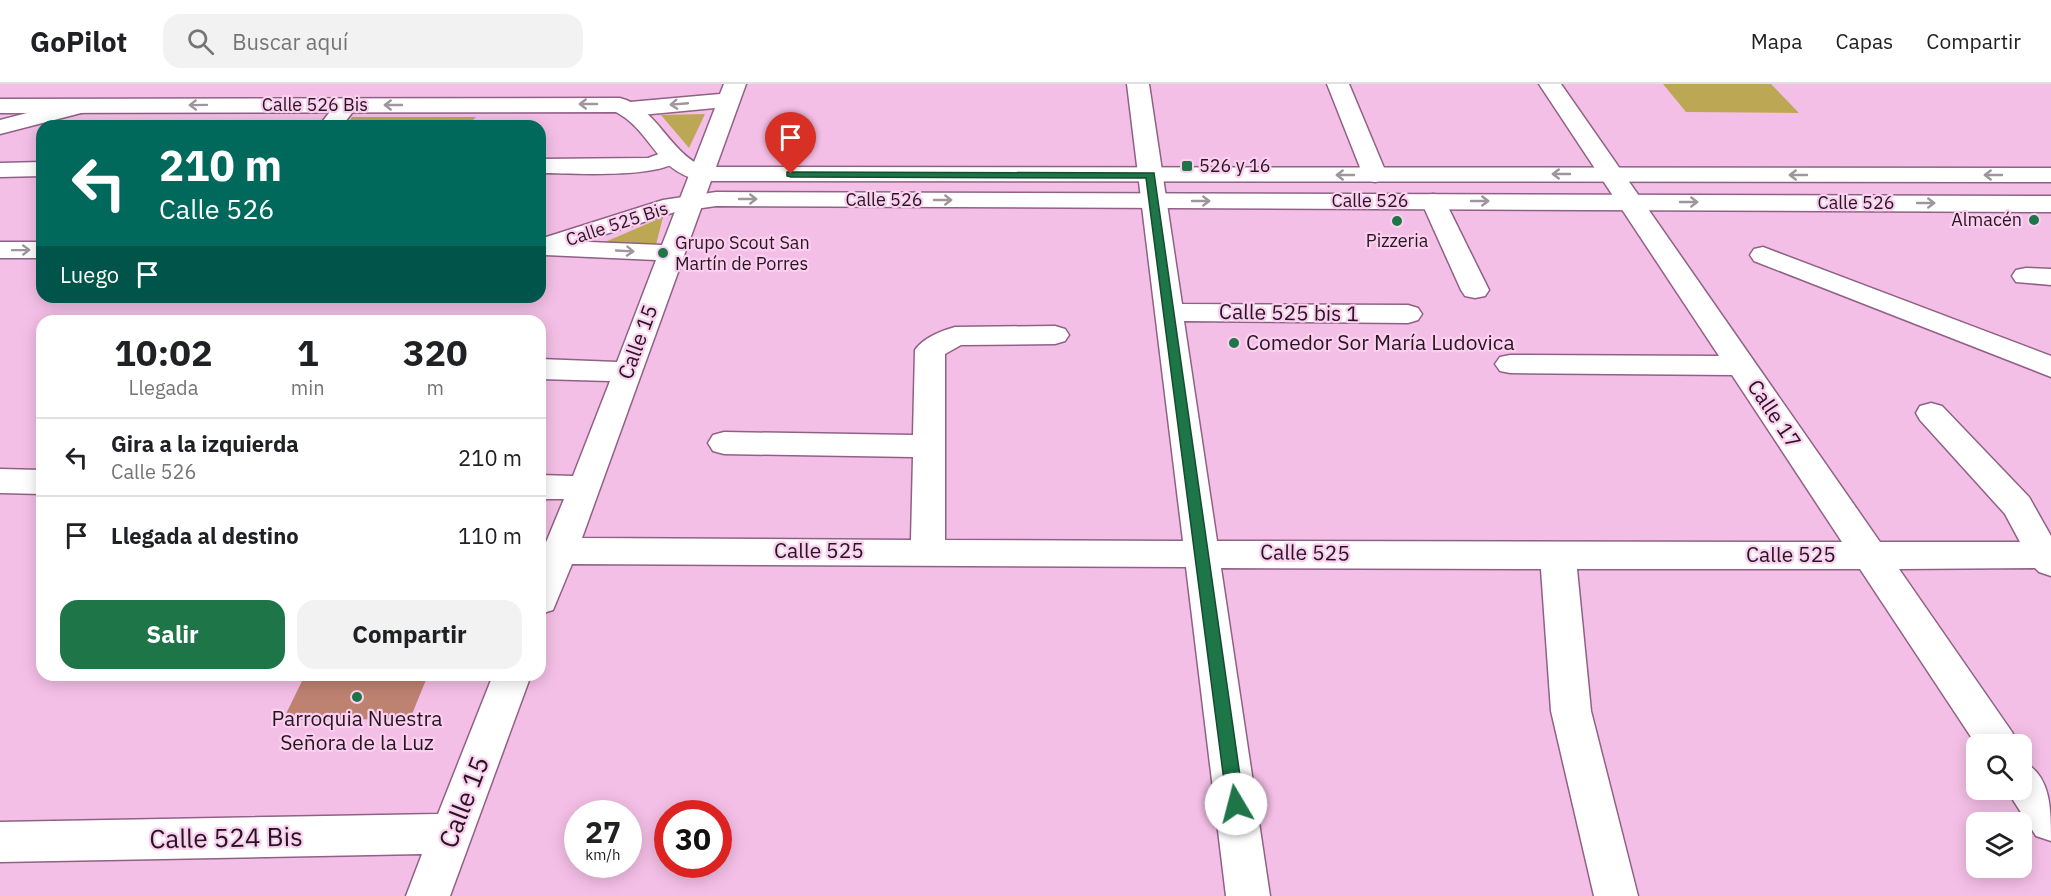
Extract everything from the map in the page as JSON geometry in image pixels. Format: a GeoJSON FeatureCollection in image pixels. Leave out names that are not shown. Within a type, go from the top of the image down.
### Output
{"type":"FeatureCollection","features":[{"type":"Feature","properties":{"kind":"street"},"geometry":{"type":"LineString","coordinates":[[1138,84],[1248,896]]}},
{"type":"Feature","properties":{"kind":"street"},"geometry":{"type":"LineString","coordinates":[[1338,84],[1375,175]]}},
{"type":"Feature","properties":{"kind":"street","name":"Calle 17"},"geometry":{"type":"LineString","coordinates":[[1550,84],[1991,734]]}},
{"type":"Feature","properties":{"kind":"street","name":"Calle 526 Bis"},"geometry":{"type":"LineString","coordinates":[[0,106],[610,104],[630,108],[732,92]]}},
{"type":"Feature","properties":{"kind":"street","name":"Calle 15"},"geometry":{"type":"LineString","coordinates":[[546,585],[585,488],[732,92]]}},
{"type":"Feature","properties":{"kind":"street"},"geometry":{"type":"LineString","coordinates":[[335,120],[347,105]]}},
{"type":"Feature","properties":{"kind":"street"},"geometry":{"type":"LineString","coordinates":[[0,127],[77,106]]}},
{"type":"Feature","properties":{"kind":"street"},"geometry":{"type":"LineString","coordinates":[[630,108],[644,120],[670,158],[677,164],[701,174]]}},
{"type":"Feature","properties":{"kind":"street"},"geometry":{"type":"LineString","coordinates":[[546,166],[651,165],[670,158]]}},
{"type":"Feature","properties":{"kind":"street"},"geometry":{"type":"LineString","coordinates":[[0,170],[36,169]]}},
{"type":"Feature","properties":{"kind":"street","name":"Calle 526"},"geometry":{"type":"LineString","coordinates":[[701,174],[1152,188],[1433,201],[2051,204]]}},
{"type":"Feature","properties":{"kind":"street","name":"Calle 526"},"geometry":{"type":"LineString","coordinates":[[690,203],[716,199],[1152,188],[1375,175],[2051,175]]}},
{"type":"Feature","properties":{"kind":"street"},"geometry":{"type":"LineString","coordinates":[[1433,201],[1474,290]]}},
{"type":"Feature","properties":{"kind":"street","name":"Calle 525 Bis"},"geometry":{"type":"LineString","coordinates":[[546,246],[672,205],[690,203]]}},
{"type":"Feature","properties":{"kind":"street","name":"Calle 525 Bis"},"geometry":{"type":"LineString","coordinates":[[546,247],[671,253]]}},
{"type":"Feature","properties":{"kind":"street"},"geometry":{"type":"LineString","coordinates":[[0,250],[36,250]]}},
{"type":"Feature","properties":{"kind":"street"},"geometry":{"type":"LineString","coordinates":[[1763,255],[2051,367]]}},
{"type":"Feature","properties":{"kind":"street","name":"Calle 525 bis 1"},"geometry":{"type":"LineString","coordinates":[[1169,312],[1408,314]]}},
{"type":"Feature","properties":{"kind":"street"},"geometry":{"type":"LineString","coordinates":[[928,552],[930,350],[955,336],[1055,334]]}},
{"type":"Feature","properties":{"kind":"street"},"geometry":{"type":"LineString","coordinates":[[1510,364],[1742,366]]}},
{"type":"Feature","properties":{"kind":"street"},"geometry":{"type":"LineString","coordinates":[[546,369],[628,372]]}},
{"type":"Feature","properties":{"kind":"street"},"geometry":{"type":"LineString","coordinates":[[1931,413],[2017,506],[2049,558]]}},
{"type":"Feature","properties":{"kind":"street"},"geometry":{"type":"LineString","coordinates":[[724,443],[930,446]]}},
{"type":"Feature","properties":{"kind":"street"},"geometry":{"type":"LineString","coordinates":[[0,482],[36,482]]}},
{"type":"Feature","properties":{"kind":"street"},"geometry":{"type":"LineString","coordinates":[[546,487],[585,488]]}},
{"type":"Feature","properties":{"kind":"street","name":"Calle 525"},"geometry":{"type":"LineString","coordinates":[[559,551],[1202,552],[1558,556],[1870,555],[2049,558]]}},
{"type":"Feature","properties":{"kind":"street"},"geometry":{"type":"LineString","coordinates":[[1558,556],[1571,711],[1616,896]]}},
{"type":"Feature","properties":{"kind":"street","name":"Calle 15"},"geometry":{"type":"LineString","coordinates":[[428,896],[510,681]]}},
{"type":"Feature","properties":{"kind":"street"},"geometry":{"type":"LineString","coordinates":[[2032,794],[2051,822]]}},
{"type":"Feature","properties":{"kind":"street","name":"Calle 524 Bis"},"geometry":{"type":"LineString","coordinates":[[0,842],[452,834]]}},
{"type":"Feature","properties":{"kind":"shaded area"},"geometry":{"type":"Polygon","coordinates":[[[1663,84],[1771,84],[1799,113],[1686,112],[1663,84]]]}},
{"type":"Feature","properties":{"kind":"shaded area"},"geometry":{"type":"Polygon","coordinates":[[[705,114],[689,148],[661,115],[705,114]]]}},
{"type":"Feature","properties":{"kind":"shaded area"},"geometry":{"type":"Polygon","coordinates":[[[352,117],[476,117],[473,120],[350,120],[352,117]]]}},
{"type":"Feature","properties":{"kind":"shaded area"},"geometry":{"type":"Polygon","coordinates":[[[663,217],[656,245],[605,242],[663,217]]]}},
{"type":"Feature","properties":{"kind":"building","name":"Parroquia Nuestra Señora de la Luz"},"geometry":{"type":"Polygon","coordinates":[[[302,681],[426,681],[410,719],[283,720],[302,681]]]}},
{"type":"Feature","properties":{"kind":"place","name":"526 y 16"},"geometry":{"type":"Point","coordinates":[1187,166]}},
{"type":"Feature","properties":{"kind":"place","name":"Almacén"},"geometry":{"type":"Point","coordinates":[2034,220]}},
{"type":"Feature","properties":{"kind":"place","name":"Pizzeria"},"geometry":{"type":"Point","coordinates":[1397,221]}},
{"type":"Feature","properties":{"kind":"place","name":"Grupo Scout San Martín de Porres"},"geometry":{"type":"Point","coordinates":[663,253]}},
{"type":"Feature","properties":{"kind":"place","name":"Comedor Sor María Ludovica"},"geometry":{"type":"Point","coordinates":[1234,343]}},
{"type":"Feature","properties":{"kind":"place","name":"Parroquia Nuestra Señora de la Luz"},"geometry":{"type":"Point","coordinates":[357,697]}},
{"type":"Feature","properties":{"kind":"route"},"geometry":{"type":"LineString","coordinates":[[791,174],[1151,175],[1236,804]]}}]}
